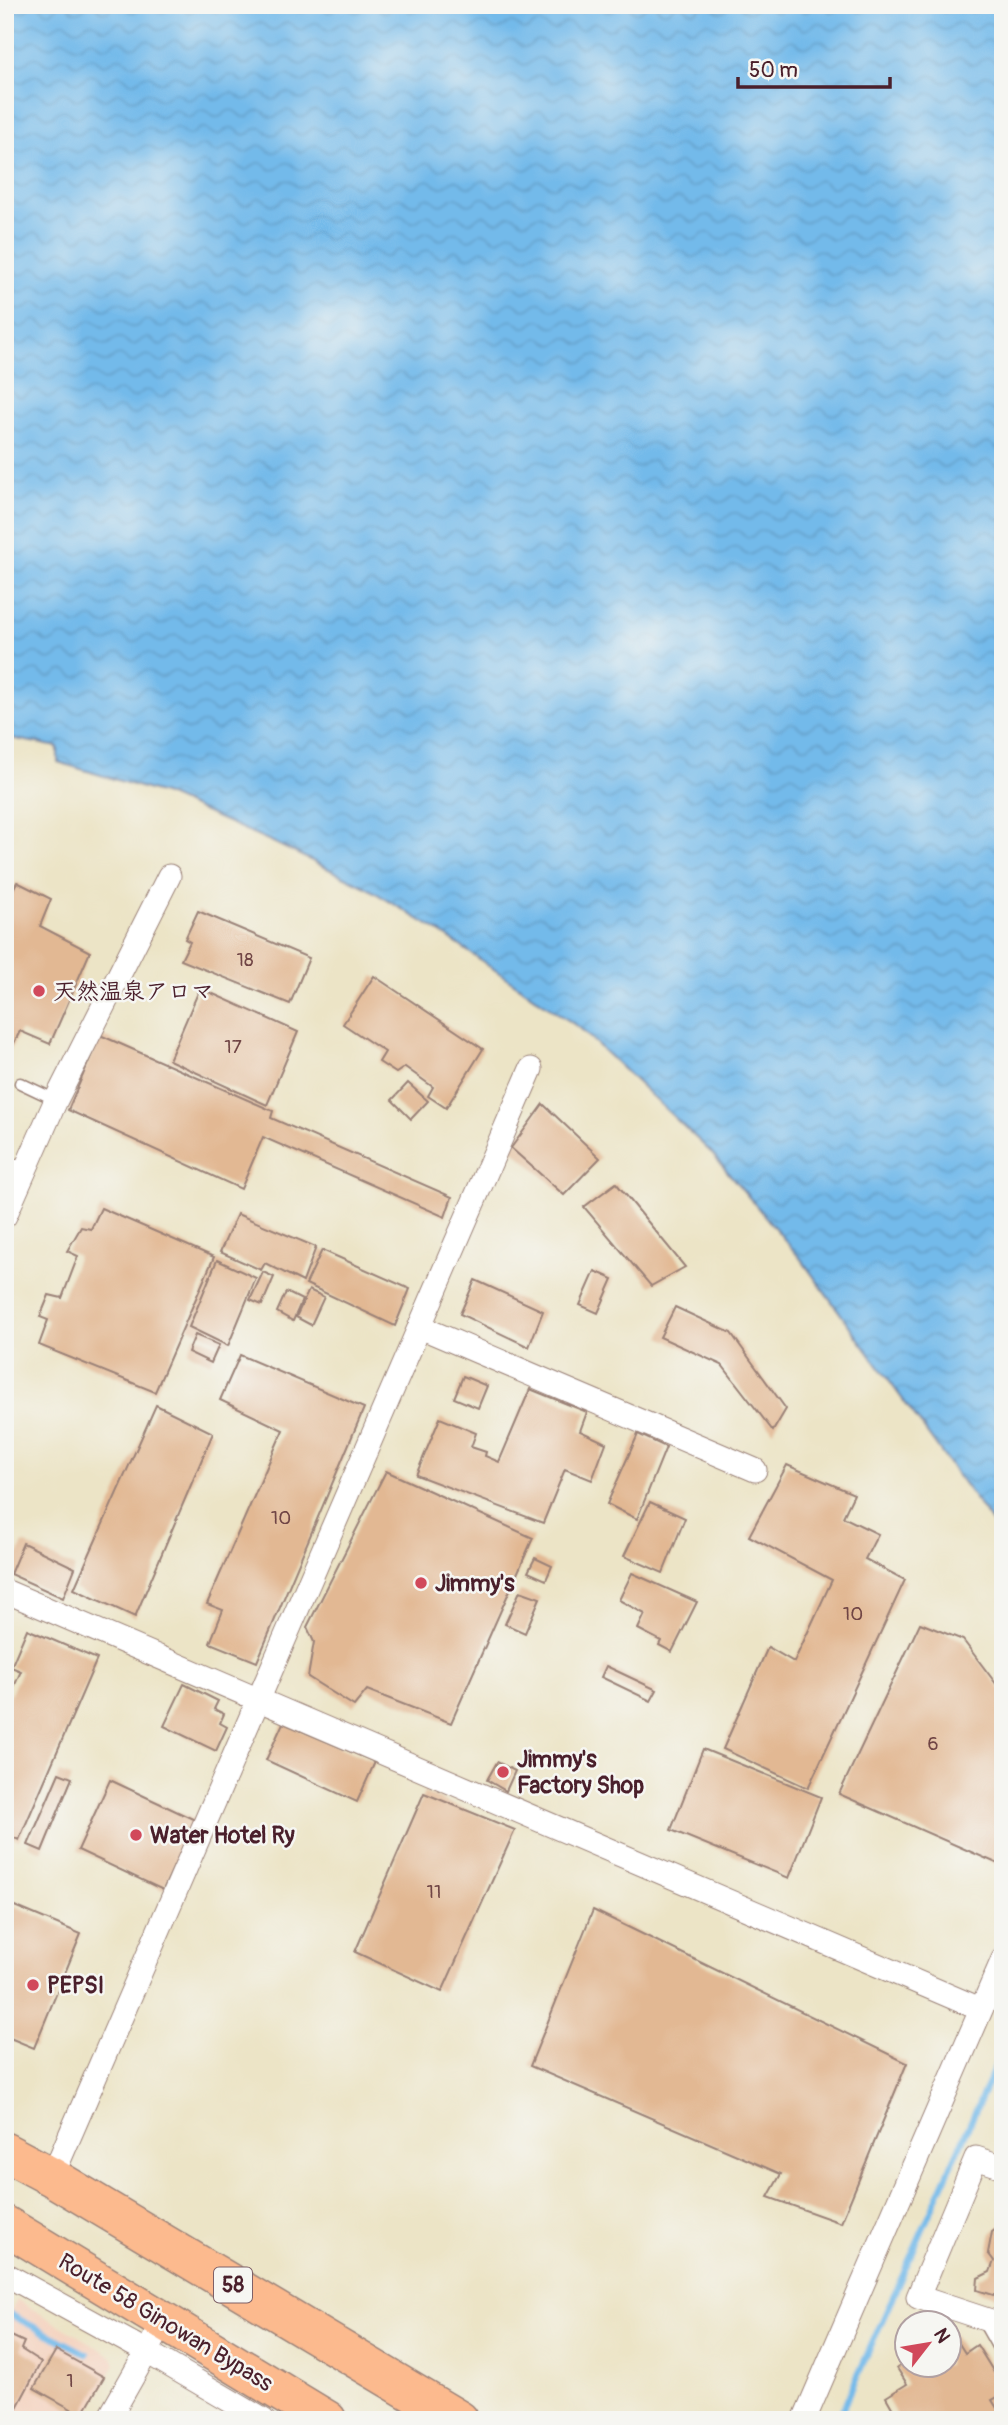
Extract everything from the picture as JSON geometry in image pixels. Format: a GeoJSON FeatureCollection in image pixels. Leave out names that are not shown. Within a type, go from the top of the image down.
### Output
{"type":"FeatureCollection","features":[{"type":"Feature","properties":{"kind":"highway","name":"58"},"geometry":{"type":"LineString","coordinates":[[5,2152],[459,2420]]}},
{"type":"Feature","properties":{"kind":"highway","name":"Route 58 Ginowan Bypass"},"geometry":{"type":"LineString","coordinates":[[5,2225],[155,2336],[327,2420]]}},
{"type":"Feature","properties":{"kind":"street"},"geometry":{"type":"LineString","coordinates":[[5,1216],[15,1165],[56,1100],[169,876]]}},
{"type":"Feature","properties":{"kind":"street"},"geometry":{"type":"LineString","coordinates":[[51,2177],[531,1069]]}},
{"type":"Feature","properties":{"kind":"street"},"geometry":{"type":"LineString","coordinates":[[420,1326],[755,1469]]}},
{"type":"Feature","properties":{"kind":"street"},"geometry":{"type":"LineString","coordinates":[[5,1591],[980,2009]]}},
{"type":"Feature","properties":{"kind":"street"},"geometry":{"type":"LineString","coordinates":[[804,2420],[1003,1959]]}},
{"type":"Feature","properties":{"kind":"street"},"geometry":{"type":"LineString","coordinates":[[1003,2167],[976,2158],[918,2297],[1003,2325]]}},
{"type":"Feature","properties":{"kind":"street"},"geometry":{"type":"LineString","coordinates":[[5,2274],[155,2336],[263,2420]]}},
{"type":"Feature","properties":{"kind":"street"},"geometry":{"type":"LineString","coordinates":[[108,2420],[155,2336]]}},
{"type":"Feature","properties":{"kind":"lane"},"geometry":{"type":"LineString","coordinates":[[20,1083],[56,1100]]}},
{"type":"Feature","properties":{"kind":"lane"},"geometry":{"type":"LineString","coordinates":[[981,2317],[1003,2357]]}},
{"type":"Feature","properties":{"kind":"shaded area"},"geometry":{"type":"Polygon","coordinates":[[[17,2300],[112,2356],[115,2364],[85,2420],[5,2420],[5,2322],[17,2300]]]}},
{"type":"Feature","properties":{"kind":"water"},"geometry":{"type":"Polygon","coordinates":[[[5,5],[1003,5],[1003,1538],[801,1259],[711,1152],[581,1029],[440,932],[364,886],[166,795],[58,762],[58,747],[5,737],[5,5]]]}},
{"type":"Feature","properties":{"kind":"building","name":"天然温泉アロマ"},"geometry":{"type":"Polygon","coordinates":[[[17,882],[51,899],[40,926],[90,952],[50,1044],[20,1031],[10,1051],[5,1049],[5,892],[10,895],[17,882]]]}},
{"type":"Feature","properties":{"kind":"building"},"geometry":{"type":"Polygon","coordinates":[[[198,911],[309,958],[290,1004],[181,960],[190,942],[185,939],[198,911]]]}},
{"type":"Feature","properties":{"kind":"building"},"geometry":{"type":"Polygon","coordinates":[[[374,976],[483,1049],[446,1108],[428,1096],[433,1087],[405,1067],[396,1073],[379,1062],[385,1052],[343,1024],[374,976]]]}},
{"type":"Feature","properties":{"kind":"building"},"geometry":{"type":"Polygon","coordinates":[[[200,988],[298,1032],[267,1105],[169,1060],[200,988]]]}},
{"type":"Feature","properties":{"kind":"building"},"geometry":{"type":"Polygon","coordinates":[[[100,1035],[273,1111],[271,1118],[452,1197],[445,1217],[263,1137],[241,1189],[68,1110],[100,1035]]]}},
{"type":"Feature","properties":{"kind":"building"},"geometry":{"type":"Polygon","coordinates":[[[408,1083],[428,1101],[411,1119],[392,1100],[408,1083]]]}},
{"type":"Feature","properties":{"kind":"building"},"geometry":{"type":"Polygon","coordinates":[[[543,1104],[600,1158],[564,1195],[511,1148],[543,1104]]]}},
{"type":"Feature","properties":{"kind":"building"},"geometry":{"type":"Polygon","coordinates":[[[616,1183],[685,1267],[651,1286],[584,1207],[616,1183]]]}},
{"type":"Feature","properties":{"kind":"building"},"geometry":{"type":"Polygon","coordinates":[[[101,1208],[214,1257],[155,1392],[39,1345],[48,1320],[40,1317],[49,1295],[62,1298],[78,1256],[67,1251],[81,1227],[91,1229],[101,1208]]]}},
{"type":"Feature","properties":{"kind":"building"},"geometry":{"type":"Polygon","coordinates":[[[237,1214],[316,1247],[303,1282],[265,1263],[261,1270],[220,1252],[237,1214]]]}},
{"type":"Feature","properties":{"kind":"building"},"geometry":{"type":"Polygon","coordinates":[[[322,1250],[410,1289],[395,1326],[306,1284],[322,1250]]]}},
{"type":"Feature","properties":{"kind":"building"},"geometry":{"type":"Polygon","coordinates":[[[217,1260],[256,1278],[228,1346],[189,1327],[217,1260]]]}},
{"type":"Feature","properties":{"kind":"building"},"geometry":{"type":"Polygon","coordinates":[[[595,1271],[613,1279],[598,1313],[580,1305],[595,1271]]]}},
{"type":"Feature","properties":{"kind":"building"},"geometry":{"type":"Polygon","coordinates":[[[263,1272],[274,1277],[262,1305],[250,1300],[263,1272]]]}},
{"type":"Feature","properties":{"kind":"building"},"geometry":{"type":"Polygon","coordinates":[[[475,1280],[543,1311],[529,1347],[460,1314],[475,1280]]]}},
{"type":"Feature","properties":{"kind":"building"},"geometry":{"type":"Polygon","coordinates":[[[309,1290],[324,1297],[311,1325],[296,1317],[309,1290]]]}},
{"type":"Feature","properties":{"kind":"building"},"geometry":{"type":"Polygon","coordinates":[[[286,1292],[302,1300],[293,1321],[277,1312],[286,1292]]]}},
{"type":"Feature","properties":{"kind":"building"},"geometry":{"type":"Polygon","coordinates":[[[675,1307],[731,1333],[786,1409],[773,1431],[722,1365],[660,1337],[675,1307]]]}},
{"type":"Feature","properties":{"kind":"building"},"geometry":{"type":"Polygon","coordinates":[[[195,1335],[219,1345],[211,1363],[188,1352],[195,1335]]]}},
{"type":"Feature","properties":{"kind":"building"},"geometry":{"type":"Polygon","coordinates":[[[240,1355],[364,1408],[257,1662],[210,1643],[223,1610],[207,1604],[283,1430],[220,1400],[240,1355]]]}},
{"type":"Feature","properties":{"kind":"building"},"geometry":{"type":"Polygon","coordinates":[[[463,1376],[487,1386],[478,1408],[454,1398],[463,1376]]]}},
{"type":"Feature","properties":{"kind":"building"},"geometry":{"type":"Polygon","coordinates":[[[530,1389],[587,1412],[580,1431],[606,1443],[592,1480],[565,1469],[543,1523],[416,1475],[440,1418],[476,1433],[471,1447],[486,1452],[485,1456],[499,1462],[530,1389]]]}},
{"type":"Feature","properties":{"kind":"building"},"geometry":{"type":"Polygon","coordinates":[[[156,1405],[213,1433],[135,1617],[74,1589],[156,1405]]]}},
{"type":"Feature","properties":{"kind":"building"},"geometry":{"type":"Polygon","coordinates":[[[638,1434],[666,1447],[637,1519],[607,1504],[638,1434]]]}},
{"type":"Feature","properties":{"kind":"building"},"geometry":{"type":"Polygon","coordinates":[[[787,1465],[854,1494],[843,1517],[878,1534],[865,1559],[905,1580],[808,1788],[723,1749],[768,1647],[794,1662],[832,1580],[749,1536],[787,1465]]]}},
{"type":"Feature","properties":{"kind":"building","name":"Jimmy's"},"geometry":{"type":"Polygon","coordinates":[[[386,1471],[533,1538],[451,1723],[367,1690],[354,1706],[308,1677],[314,1642],[307,1627],[386,1471]]]}},
{"type":"Feature","properties":{"kind":"building"},"geometry":{"type":"Polygon","coordinates":[[[650,1502],[685,1518],[663,1573],[624,1556],[650,1502]]]}},
{"type":"Feature","properties":{"kind":"building"},"geometry":{"type":"Polygon","coordinates":[[[23,1543],[75,1568],[63,1598],[10,1574],[23,1543]]]}},
{"type":"Feature","properties":{"kind":"building"},"geometry":{"type":"Polygon","coordinates":[[[535,1558],[552,1566],[546,1580],[528,1572],[535,1558]]]}},
{"type":"Feature","properties":{"kind":"building"},"geometry":{"type":"Polygon","coordinates":[[[632,1573],[697,1602],[672,1652],[659,1645],[661,1641],[638,1629],[645,1614],[619,1600],[632,1573]]]}},
{"type":"Feature","properties":{"kind":"building"},"geometry":{"type":"Polygon","coordinates":[[[520,1591],[540,1598],[525,1633],[505,1624],[520,1591]]]}},
{"type":"Feature","properties":{"kind":"building"},"geometry":{"type":"Polygon","coordinates":[[[920,1623],[963,1640],[1003,1693],[1003,1866],[839,1794],[920,1623]]]}},
{"type":"Feature","properties":{"kind":"building"},"geometry":{"type":"Polygon","coordinates":[[[27,1629],[97,1659],[19,1840],[5,1834],[5,1707],[21,1671],[11,1667],[27,1629]]]}},
{"type":"Feature","properties":{"kind":"building"},"geometry":{"type":"Polygon","coordinates":[[[606,1666],[657,1690],[651,1701],[601,1677],[606,1666]]]}},
{"type":"Feature","properties":{"kind":"building"},"geometry":{"type":"Polygon","coordinates":[[[184,1684],[218,1701],[214,1709],[224,1714],[220,1723],[227,1727],[216,1751],[164,1726],[184,1684]]]}},
{"type":"Feature","properties":{"kind":"building"},"geometry":{"type":"Polygon","coordinates":[[[283,1723],[375,1762],[357,1802],[266,1760],[283,1723]]]}},
{"type":"Feature","properties":{"kind":"building"},"geometry":{"type":"Polygon","coordinates":[[[703,1749],[821,1797],[789,1878],[671,1830],[703,1749]]]}},
{"type":"Feature","properties":{"kind":"building"},"geometry":{"type":"Polygon","coordinates":[[[497,1762],[515,1771],[506,1791],[487,1780],[497,1762]]]}},
{"type":"Feature","properties":{"kind":"building"},"geometry":{"type":"Polygon","coordinates":[[[59,1773],[72,1778],[42,1851],[28,1845],[59,1773]]]}},
{"type":"Feature","properties":{"kind":"building","name":"Water Hotel Ry"},"geometry":{"type":"Polygon","coordinates":[[[110,1780],[195,1820],[163,1890],[78,1850],[110,1780]]]}},
{"type":"Feature","properties":{"kind":"building"},"geometry":{"type":"Polygon","coordinates":[[[424,1793],[515,1830],[442,1992],[355,1952],[424,1793]]]}},
{"type":"Feature","properties":{"kind":"building","name":"PEPSI"},"geometry":{"type":"Polygon","coordinates":[[[5,1902],[81,1934],[34,2048],[5,2036],[5,1902]]]}},
{"type":"Feature","properties":{"kind":"building"},"geometry":{"type":"Polygon","coordinates":[[[593,1910],[907,2063],[841,2223],[768,2197],[781,2174],[530,2066],[593,1910]]]}},
{"type":"Feature","properties":{"kind":"building"},"geometry":{"type":"Polygon","coordinates":[[[1003,2224],[1003,2298],[977,2290],[978,2278],[990,2272],[994,2261],[988,2253],[992,2232],[1003,2224]]]}},
{"type":"Feature","properties":{"kind":"building"},"geometry":{"type":"Polygon","coordinates":[[[5,2333],[24,2342],[21,2349],[41,2362],[12,2417],[5,2414],[5,2333]]]}},
{"type":"Feature","properties":{"kind":"building"},"geometry":{"type":"Polygon","coordinates":[[[977,2345],[1003,2387],[1003,2394],[992,2400],[1002,2416],[996,2420],[899,2420],[886,2397],[907,2384],[904,2380],[962,2380],[962,2348],[965,2353],[977,2345]]]}},
{"type":"Feature","properties":{"kind":"building"},"geometry":{"type":"Polygon","coordinates":[[[56,2350],[104,2377],[82,2415],[34,2388],[56,2350]]]}},
{"type":"Feature","properties":{"kind":"waterway"},"geometry":{"type":"LineString","coordinates":[[838,2420],[1003,2049]]}},
{"type":"Feature","properties":{"kind":"waterway"},"geometry":{"type":"LineString","coordinates":[[5,2312],[87,2354]]}},
{"type":"Feature","properties":{"kind":"place","name":"天然温泉アロマ"},"geometry":{"type":"Point","coordinates":[39,991]}},
{"type":"Feature","properties":{"kind":"place","name":"Jimmy's"},"geometry":{"type":"Point","coordinates":[421,1583]}},
{"type":"Feature","properties":{"kind":"place","name":"Jimmy's Factory Shop"},"geometry":{"type":"Point","coordinates":[503,1772]}},
{"type":"Feature","properties":{"kind":"place","name":"Water Hotel Ry"},"geometry":{"type":"Point","coordinates":[136,1835]}},
{"type":"Feature","properties":{"kind":"place","name":"PEPSI"},"geometry":{"type":"Point","coordinates":[33,1985]}}]}
